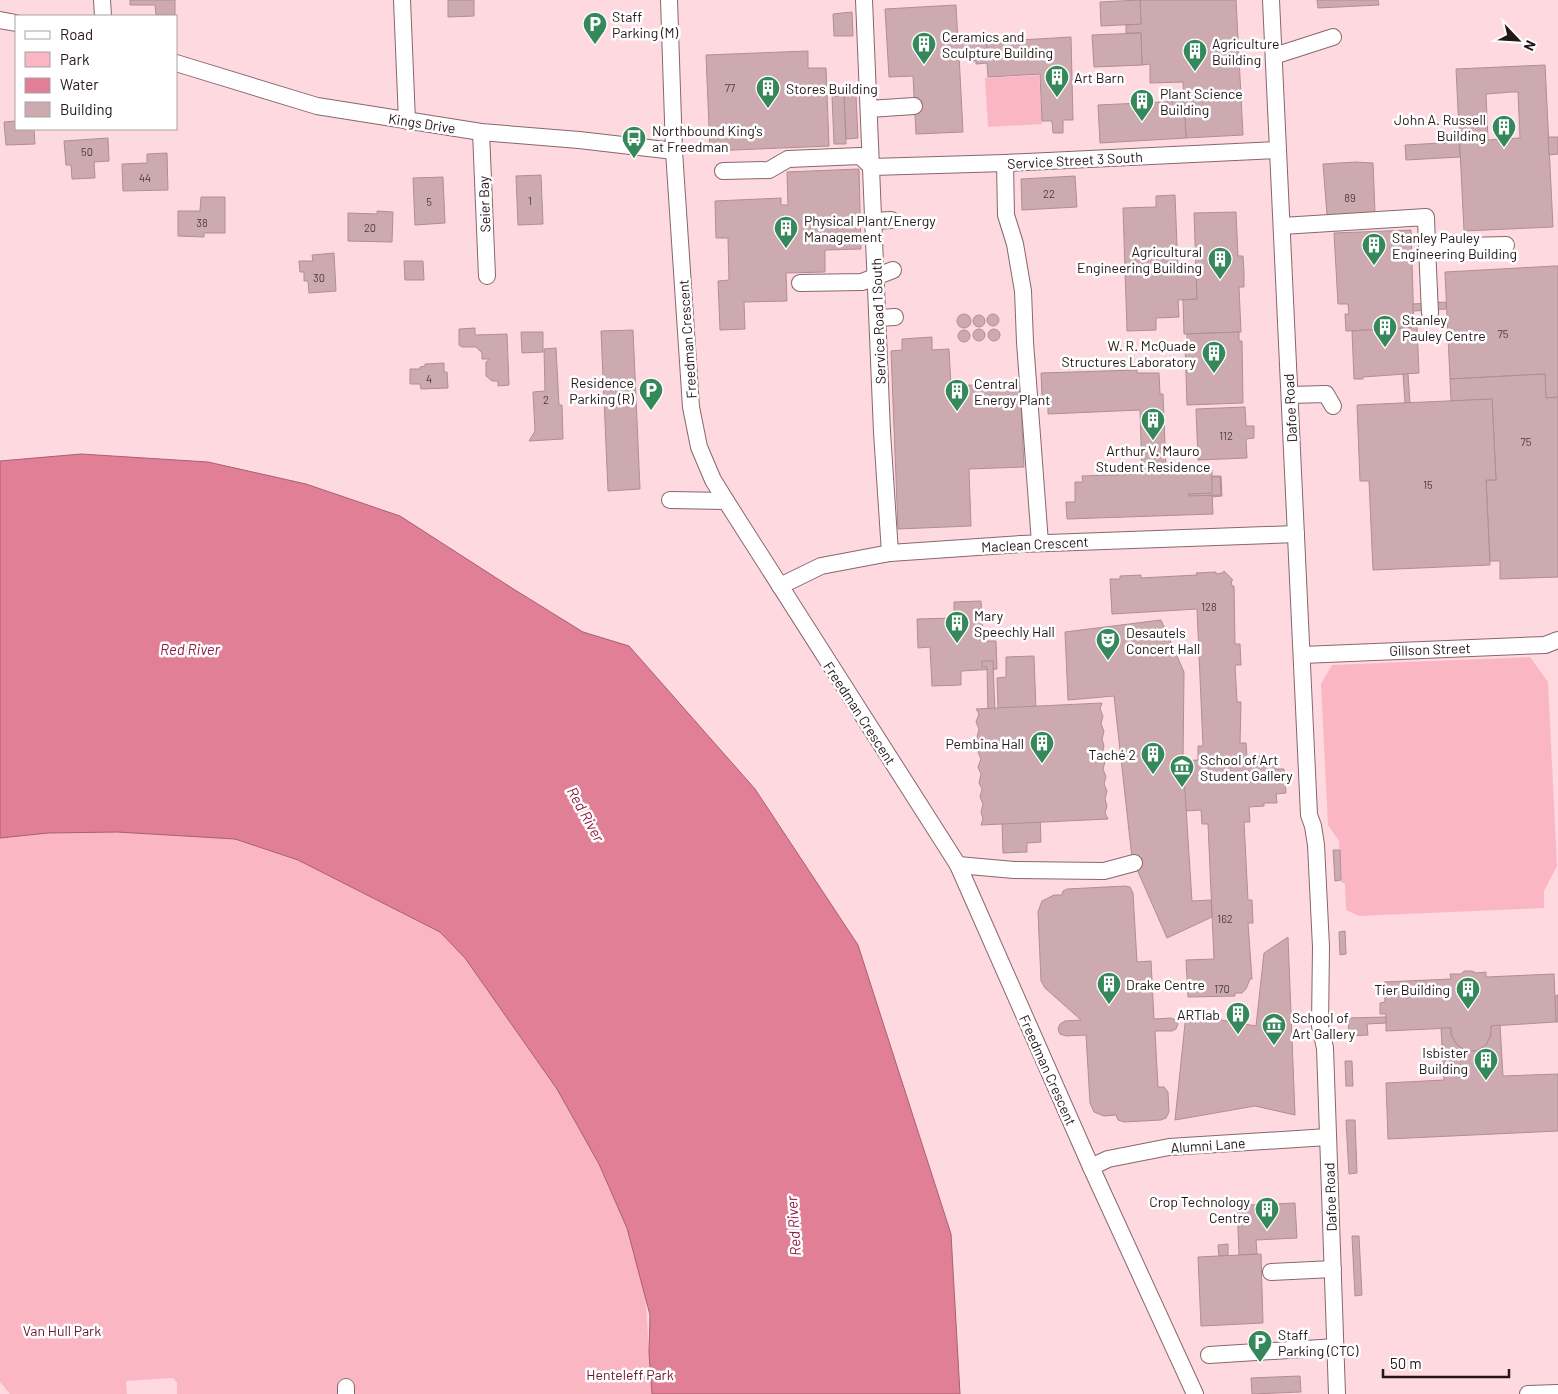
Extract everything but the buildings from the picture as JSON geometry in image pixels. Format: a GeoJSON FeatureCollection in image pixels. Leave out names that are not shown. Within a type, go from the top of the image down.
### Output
{"type":"FeatureCollection","features":[{"type":"Feature","properties":{"kind":"street"},"geometry":{"type":"LineString","coordinates":[[102,0],[103,15]]}},
{"type":"Feature","properties":{"kind":"street"},"geometry":{"type":"LineString","coordinates":[[402,0],[408,121]]}},
{"type":"Feature","properties":{"kind":"street","name":"Freedman Crescent"},"geometry":{"type":"LineString","coordinates":[[669,0],[674,151],[691,407],[699,446],[713,480],[958,865],[1091,1167],[1194,1394]]}},
{"type":"Feature","properties":{"kind":"street","name":"Service Road 1 South"},"geometry":{"type":"LineString","coordinates":[[864,0],[878,318],[874,335],[879,483],[890,553]]}},
{"type":"Feature","properties":{"kind":"street","name":"Dafoe Road"},"geometry":{"type":"LineString","coordinates":[[1271,0],[1310,815],[1305,827],[1312,987],[1319,1000],[1320,1026],[1325,1048],[1338,1394]]}},
{"type":"Feature","properties":{"kind":"street"},"geometry":{"type":"LineString","coordinates":[[0,20],[15,23]]}},
{"type":"Feature","properties":{"kind":"street"},"geometry":{"type":"LineString","coordinates":[[1274,56],[1334,37]]}},
{"type":"Feature","properties":{"kind":"street","name":"Kings Drive"},"geometry":{"type":"LineString","coordinates":[[178,64],[317,106],[481,132],[582,134],[674,151]]}},
{"type":"Feature","properties":{"kind":"street"},"geometry":{"type":"LineString","coordinates":[[869,109],[914,106]]}},
{"type":"Feature","properties":{"kind":"street","name":"Seier Bay"},"geometry":{"type":"LineString","coordinates":[[481,132],[486,276]]}},
{"type":"Feature","properties":{"kind":"street","name":"Service Street 3 South"},"geometry":{"type":"LineString","coordinates":[[872,167],[1005,163],[1278,150]]}},
{"type":"Feature","properties":{"kind":"street"},"geometry":{"type":"LineString","coordinates":[[723,171],[769,170],[788,159],[860,156],[872,167]]}},
{"type":"Feature","properties":{"kind":"street"},"geometry":{"type":"LineString","coordinates":[[1005,163],[1006,214],[1015,244],[1023,291],[1040,543]]}},
{"type":"Feature","properties":{"kind":"street"},"geometry":{"type":"LineString","coordinates":[[1282,226],[1426,218],[1430,313]]}},
{"type":"Feature","properties":{"kind":"street"},"geometry":{"type":"LineString","coordinates":[[874,221],[891,220]]}},
{"type":"Feature","properties":{"kind":"street"},"geometry":{"type":"LineString","coordinates":[[1427,247],[1506,245]]}},
{"type":"Feature","properties":{"kind":"street"},"geometry":{"type":"LineString","coordinates":[[800,283],[862,282],[893,270]]}},
{"type":"Feature","properties":{"kind":"street"},"geometry":{"type":"LineString","coordinates":[[878,318],[895,317]]}},
{"type":"Feature","properties":{"kind":"street"},"geometry":{"type":"LineString","coordinates":[[1290,395],[1326,394],[1333,406]]}},
{"type":"Feature","properties":{"kind":"street"},"geometry":{"type":"LineString","coordinates":[[670,500],[726,501]]}},
{"type":"Feature","properties":{"kind":"street","name":"Maclean Crescent"},"geometry":{"type":"LineString","coordinates":[[780,586],[821,566],[890,553],[1040,543],[1296,534]]}},
{"type":"Feature","properties":{"kind":"street","name":"Gillson Street"},"geometry":{"type":"LineString","coordinates":[[1302,655],[1554,646]]}},
{"type":"Feature","properties":{"kind":"street"},"geometry":{"type":"LineString","coordinates":[[958,865],[1014,870],[1094,871],[1134,863]]}},
{"type":"Feature","properties":{"kind":"street","name":"Alumni Lane"},"geometry":{"type":"LineString","coordinates":[[1091,1167],[1108,1159],[1168,1147],[1328,1137]]}},
{"type":"Feature","properties":{"kind":"street"},"geometry":{"type":"LineString","coordinates":[[1271,1272],[1333,1269]]}},
{"type":"Feature","properties":{"kind":"street"},"geometry":{"type":"LineString","coordinates":[[1210,1354],[1336,1347]]}},
{"type":"Feature","properties":{"kind":"street"},"geometry":{"type":"LineString","coordinates":[[1528,1394],[1558,1393]]}},
{"type":"Feature","properties":{"kind":"green space"},"geometry":{"type":"Polygon","coordinates":[[[1039,75],[1042,124],[988,127],[985,78],[1039,75]]]}},
{"type":"Feature","properties":{"kind":"green space"},"geometry":{"type":"Polygon","coordinates":[[[1530,657],[1548,682],[1557,866],[1544,891],[1544,908],[1359,916],[1346,910],[1345,884],[1341,882],[1339,841],[1328,825],[1321,684],[1332,665],[1530,657]]]}},
{"type":"Feature","properties":{"kind":"green space"},"geometry":{"type":"Polygon","coordinates":[[[192,810],[423,905],[515,1001],[642,1247],[652,1394],[177,1394],[177,1383],[173,1378],[126,1381],[127,1394],[10,1394],[0,1382],[0,822],[192,810]]]}},
{"type":"Feature","properties":{"kind":"water","name":"Red River"},"geometry":{"type":"Polygon","coordinates":[[[81,454],[208,462],[306,484],[400,516],[583,632],[629,646],[755,789],[858,945],[951,1234],[960,1394],[652,1394],[649,1353],[650,1315],[627,1228],[599,1164],[557,1089],[465,958],[440,932],[298,860],[235,839],[117,832],[48,833],[0,838],[0,461],[81,454]]]}},
{"type":"Feature","properties":{"kind":"place","name":"Staff Parking (M)"},"geometry":{"type":"Point","coordinates":[595,45]}},
{"type":"Feature","properties":{"kind":"place","name":"Ceramics and Sculpture Building"},"geometry":{"type":"Point","coordinates":[924,65]}},
{"type":"Feature","properties":{"kind":"place","name":"Agriculture Building"},"geometry":{"type":"Point","coordinates":[1195,72]}},
{"type":"Feature","properties":{"kind":"place","name":"Art Barn"},"geometry":{"type":"Point","coordinates":[1057,98]}},
{"type":"Feature","properties":{"kind":"place","name":"Stores Building"},"geometry":{"type":"Point","coordinates":[768,109]}},
{"type":"Feature","properties":{"kind":"place","name":"Plant Science Building"},"geometry":{"type":"Point","coordinates":[1142,122]}},
{"type":"Feature","properties":{"kind":"place","name":"John A. Russell Building"},"geometry":{"type":"Point","coordinates":[1504,148]}},
{"type":"Feature","properties":{"kind":"place","name":"Northbound King's at Freedman"},"geometry":{"type":"Point","coordinates":[634,159]}},
{"type":"Feature","properties":{"kind":"place","name":"Physical Plant/Energy Management"},"geometry":{"type":"Point","coordinates":[786,249]}},
{"type":"Feature","properties":{"kind":"place","name":"Stanley Pauley Engineering Building"},"geometry":{"type":"Point","coordinates":[1374,266]}},
{"type":"Feature","properties":{"kind":"place","name":"Agricultural Engineering Building"},"geometry":{"type":"Point","coordinates":[1220,280]}},
{"type":"Feature","properties":{"kind":"place","name":"Stanley Pauley Centre"},"geometry":{"type":"Point","coordinates":[1385,348]}},
{"type":"Feature","properties":{"kind":"place","name":"W. R. McQuade Structures Laboratory"},"geometry":{"type":"Point","coordinates":[1214,374]}},
{"type":"Feature","properties":{"kind":"place","name":"Residence Parking (R)"},"geometry":{"type":"Point","coordinates":[651,411]}},
{"type":"Feature","properties":{"kind":"place","name":"Central Energy Plant"},"geometry":{"type":"Point","coordinates":[957,412]}},
{"type":"Feature","properties":{"kind":"place","name":"Arthur V. Mauro Student Residence"},"geometry":{"type":"Point","coordinates":[1153,441]}},
{"type":"Feature","properties":{"kind":"place","name":"Mary Speechly Hall"},"geometry":{"type":"Point","coordinates":[957,644]}},
{"type":"Feature","properties":{"kind":"place","name":"Desautels Concert Hall"},"geometry":{"type":"Point","coordinates":[1108,661]}},
{"type":"Feature","properties":{"kind":"place","name":"Pembina Hall"},"geometry":{"type":"Point","coordinates":[1042,764]}},
{"type":"Feature","properties":{"kind":"place","name":"Taché 2"},"geometry":{"type":"Point","coordinates":[1153,775]}},
{"type":"Feature","properties":{"kind":"place","name":"School of Art Student Gallery"},"geometry":{"type":"Point","coordinates":[1182,788]}},
{"type":"Feature","properties":{"kind":"place","name":"Drake Centre"},"geometry":{"type":"Point","coordinates":[1109,1005]}},
{"type":"Feature","properties":{"kind":"place","name":"Tier Building"},"geometry":{"type":"Point","coordinates":[1468,1010]}},
{"type":"Feature","properties":{"kind":"place","name":"ARTlab"},"geometry":{"type":"Point","coordinates":[1238,1035]}},
{"type":"Feature","properties":{"kind":"place","name":"School of Art Gallery"},"geometry":{"type":"Point","coordinates":[1274,1046]}},
{"type":"Feature","properties":{"kind":"place","name":"Isbister Building"},"geometry":{"type":"Point","coordinates":[1486,1081]}},
{"type":"Feature","properties":{"kind":"place","name":"Crop Technology Centre"},"geometry":{"type":"Point","coordinates":[1267,1230]}},
{"type":"Feature","properties":{"kind":"place","name":"Staff Parking (CTC)"},"geometry":{"type":"Point","coordinates":[1260,1363]}},
{"type":"Feature","properties":{"kind":"park label","name":"Van Hull Park"},"geometry":{"type":"Point","coordinates":[62,1330]}},
{"type":"Feature","properties":{"kind":"park label","name":"Henteleff Park"},"geometry":{"type":"Point","coordinates":[630,1374]}}]}
